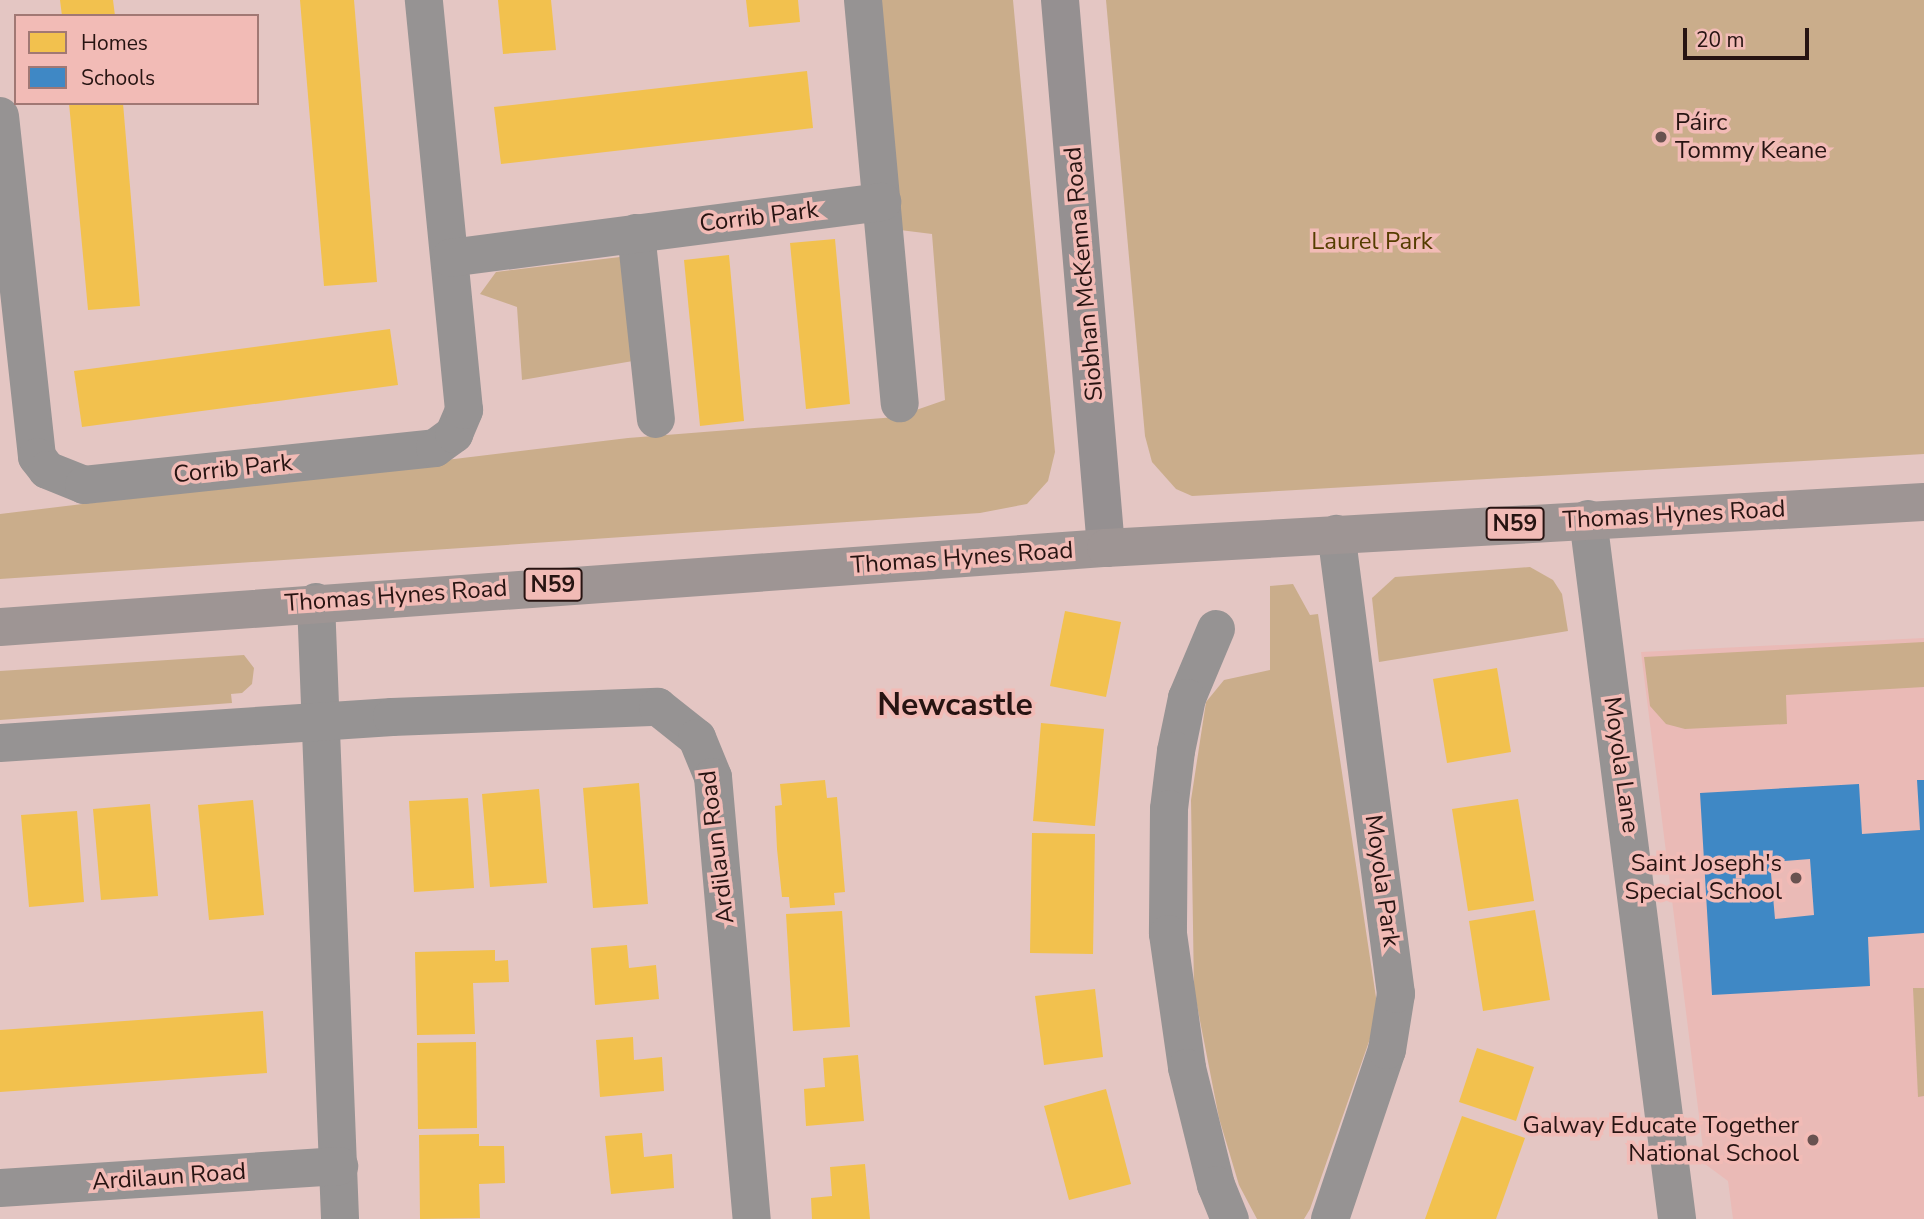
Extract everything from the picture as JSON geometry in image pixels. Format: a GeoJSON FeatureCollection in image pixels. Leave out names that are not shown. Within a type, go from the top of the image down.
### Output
{"type":"FeatureCollection","features":[{"type":"Feature","properties":{"kind":"main road","name":"Thomas Hynes Road"},"geometry":{"type":"LineString","coordinates":[[0,627],[316,602],[1106,548],[1924,502]]}},
{"type":"Feature","properties":{"kind":"street","name":"Corrib Park"},"geometry":{"type":"LineString","coordinates":[[0,116],[8,260],[37,457],[47,470],[84,485],[435,448],[449,440],[464,410],[424,0]]}},
{"type":"Feature","properties":{"kind":"street"},"geometry":{"type":"LineString","coordinates":[[863,0],[900,404]]}},
{"type":"Feature","properties":{"kind":"street","name":"Siobhan McKenna Road"},"geometry":{"type":"LineString","coordinates":[[1060,0],[1106,548]]}},
{"type":"Feature","properties":{"kind":"street","name":"Corrib Park"},"geometry":{"type":"LineString","coordinates":[[450,258],[882,202]]}},
{"type":"Feature","properties":{"kind":"street"},"geometry":{"type":"LineString","coordinates":[[636,233],[656,419]]}},
{"type":"Feature","properties":{"kind":"street","name":"Moyola Lane"},"geometry":{"type":"LineString","coordinates":[[1588,519],[1677,1219]]}},
{"type":"Feature","properties":{"kind":"street","name":"Moyola Park"},"geometry":{"type":"LineString","coordinates":[[1330,1219],[1387,1050],[1396,993],[1336,534]]}},
{"type":"Feature","properties":{"kind":"street"},"geometry":{"type":"LineString","coordinates":[[316,602],[340,1219]]}},
{"type":"Feature","properties":{"kind":"street"},"geometry":{"type":"LineString","coordinates":[[1216,629],[1187,698],[1175,751],[1169,809],[1168,922],[1176,1012],[1187,1068],[1216,1185],[1230,1219]]}},
{"type":"Feature","properties":{"kind":"street","name":"Ardilaun Road"},"geometry":{"type":"LineString","coordinates":[[0,743],[320,722],[658,707],[697,738],[713,777],[751,1219]]}},
{"type":"Feature","properties":{"kind":"street","name":"Ardilaun Road"},"geometry":{"type":"LineString","coordinates":[[0,1188],[339,1166]]}},
{"type":"Feature","properties":{"kind":"shaded area","name":"Saint Joseph's Special School"},"geometry":{"type":"Polygon","coordinates":[[[1924,638],[1924,1219],[1733,1219],[1728,1181],[1705,1164],[1641,652],[1924,638]]]}},
{"type":"Feature","properties":{"kind":"green space"},"geometry":{"type":"Polygon","coordinates":[[[879,0],[1013,0],[1055,452],[1048,481],[1027,504],[980,513],[0,579],[0,514],[628,438],[896,417],[945,400],[932,234],[900,230],[879,0]]]}},
{"type":"Feature","properties":{"kind":"green space","name":"Laurel Park"},"geometry":{"type":"Polygon","coordinates":[[[1106,0],[1924,0],[1924,454],[1192,496],[1176,489],[1152,462],[1145,436],[1106,0]]]}},
{"type":"Feature","properties":{"kind":"green space"},"geometry":{"type":"Polygon","coordinates":[[[620,257],[633,361],[522,380],[517,307],[480,294],[496,272],[620,257]]]}},
{"type":"Feature","properties":{"kind":"green space"},"geometry":{"type":"Polygon","coordinates":[[[1530,567],[1553,580],[1562,594],[1568,631],[1379,662],[1372,598],[1395,577],[1530,567]]]}},
{"type":"Feature","properties":{"kind":"green space"},"geometry":{"type":"Polygon","coordinates":[[[1293,584],[1310,615],[1318,614],[1377,1004],[1372,1033],[1310,1209],[1304,1219],[1257,1219],[1239,1185],[1219,1118],[1194,990],[1191,800],[1206,702],[1224,680],[1270,670],[1270,586],[1293,584]]]}},
{"type":"Feature","properties":{"kind":"green space"},"geometry":{"type":"Polygon","coordinates":[[[1924,642],[1924,687],[1786,695],[1787,724],[1685,729],[1666,724],[1650,706],[1644,657],[1924,642]]]}},
{"type":"Feature","properties":{"kind":"green space"},"geometry":{"type":"Polygon","coordinates":[[[244,655],[254,668],[252,684],[242,693],[231,694],[232,703],[0,720],[0,671],[244,655]]]}},
{"type":"Feature","properties":{"kind":"green space"},"geometry":{"type":"Polygon","coordinates":[[[1913,988],[1924,988],[1924,1096],[1918,1097],[1913,988]]]}},
{"type":"Feature","properties":{"kind":"building: Homes"},"geometry":{"type":"Polygon","coordinates":[[[60,0],[113,0],[115,14],[62,14],[60,0]]]}},
{"type":"Feature","properties":{"kind":"building: Homes"},"geometry":{"type":"Polygon","coordinates":[[[300,0],[354,0],[377,282],[324,286],[300,0]]]}},
{"type":"Feature","properties":{"kind":"building: Homes"},"geometry":{"type":"Polygon","coordinates":[[[498,0],[551,0],[556,50],[503,54],[498,0]]]}},
{"type":"Feature","properties":{"kind":"building: Homes"},"geometry":{"type":"Polygon","coordinates":[[[746,0],[798,0],[800,22],[749,27],[746,0]]]}},
{"type":"Feature","properties":{"kind":"building: Homes"},"geometry":{"type":"Polygon","coordinates":[[[807,71],[813,128],[501,164],[494,107],[807,71]]]}},
{"type":"Feature","properties":{"kind":"building: Homes"},"geometry":{"type":"Polygon","coordinates":[[[69,105],[123,105],[140,306],[88,310],[69,105]]]}},
{"type":"Feature","properties":{"kind":"building: Homes"},"geometry":{"type":"Polygon","coordinates":[[[835,239],[850,404],[806,409],[790,243],[835,239]]]}},
{"type":"Feature","properties":{"kind":"building: Homes"},"geometry":{"type":"Polygon","coordinates":[[[729,255],[744,421],[700,426],[684,260],[729,255]]]}},
{"type":"Feature","properties":{"kind":"building: Homes"},"geometry":{"type":"Polygon","coordinates":[[[390,329],[398,385],[82,427],[74,371],[390,329]]]}},
{"type":"Feature","properties":{"kind":"building: Homes"},"geometry":{"type":"Polygon","coordinates":[[[1065,611],[1121,622],[1106,697],[1050,686],[1065,611]]]}},
{"type":"Feature","properties":{"kind":"building: Homes"},"geometry":{"type":"Polygon","coordinates":[[[1497,668],[1511,752],[1447,763],[1433,679],[1497,668]]]}},
{"type":"Feature","properties":{"kind":"building: Homes"},"geometry":{"type":"Polygon","coordinates":[[[1041,723],[1104,729],[1095,826],[1033,821],[1041,723]]]}},
{"type":"Feature","properties":{"kind":"building: Homes"},"geometry":{"type":"Polygon","coordinates":[[[825,780],[827,798],[837,797],[845,892],[834,893],[835,905],[790,908],[789,897],[782,897],[777,849],[775,806],[782,805],[780,784],[825,780]]]}},
{"type":"Feature","properties":{"kind":"building: Homes"},"geometry":{"type":"Polygon","coordinates":[[[639,783],[648,904],[593,908],[583,788],[639,783]]]}},
{"type":"Feature","properties":{"kind":"building: Homes"},"geometry":{"type":"Polygon","coordinates":[[[539,789],[547,883],[490,887],[482,794],[539,789]]]}},
{"type":"Feature","properties":{"kind":"building: Homes"},"geometry":{"type":"Polygon","coordinates":[[[468,798],[474,888],[414,892],[409,801],[468,798]]]}},
{"type":"Feature","properties":{"kind":"building: Homes"},"geometry":{"type":"Polygon","coordinates":[[[1518,799],[1534,901],[1468,911],[1452,809],[1518,799]]]}},
{"type":"Feature","properties":{"kind":"building: Homes"},"geometry":{"type":"Polygon","coordinates":[[[253,800],[264,915],[209,920],[198,805],[253,800]]]}},
{"type":"Feature","properties":{"kind":"building: Homes"},"geometry":{"type":"Polygon","coordinates":[[[150,804],[158,896],[101,900],[93,809],[150,804]]]}},
{"type":"Feature","properties":{"kind":"building: Homes"},"geometry":{"type":"Polygon","coordinates":[[[77,811],[84,902],[29,907],[21,815],[77,811]]]}},
{"type":"Feature","properties":{"kind":"building: Homes"},"geometry":{"type":"Polygon","coordinates":[[[1032,833],[1095,834],[1093,954],[1030,953],[1032,833]]]}},
{"type":"Feature","properties":{"kind":"building: Homes"},"geometry":{"type":"Polygon","coordinates":[[[1535,910],[1550,1000],[1483,1011],[1469,921],[1535,910]]]}},
{"type":"Feature","properties":{"kind":"building: Homes"},"geometry":{"type":"Polygon","coordinates":[[[842,911],[850,1027],[793,1031],[786,914],[842,911]]]}},
{"type":"Feature","properties":{"kind":"building: Homes"},"geometry":{"type":"Polygon","coordinates":[[[627,945],[629,968],[656,965],[659,999],[595,1005],[591,948],[627,945]]]}},
{"type":"Feature","properties":{"kind":"building: Homes"},"geometry":{"type":"Polygon","coordinates":[[[495,950],[495,961],[508,960],[509,982],[473,983],[475,1034],[417,1035],[415,952],[495,950]]]}},
{"type":"Feature","properties":{"kind":"building: Homes"},"geometry":{"type":"Polygon","coordinates":[[[1095,989],[1103,1057],[1044,1065],[1035,996],[1095,989]]]}},
{"type":"Feature","properties":{"kind":"building: Homes"},"geometry":{"type":"Polygon","coordinates":[[[263,1011],[267,1073],[0,1092],[0,1030],[263,1011]]]}},
{"type":"Feature","properties":{"kind":"building: Homes"},"geometry":{"type":"Polygon","coordinates":[[[633,1037],[634,1060],[662,1057],[664,1091],[600,1097],[596,1040],[633,1037]]]}},
{"type":"Feature","properties":{"kind":"building: Homes"},"geometry":{"type":"Polygon","coordinates":[[[476,1042],[477,1128],[418,1129],[417,1043],[476,1042]]]}},
{"type":"Feature","properties":{"kind":"building: Homes"},"geometry":{"type":"Polygon","coordinates":[[[1477,1048],[1534,1067],[1516,1121],[1459,1102],[1477,1048]]]}},
{"type":"Feature","properties":{"kind":"building: Homes"},"geometry":{"type":"Polygon","coordinates":[[[858,1055],[864,1121],[806,1126],[804,1089],[825,1087],[823,1058],[858,1055]]]}},
{"type":"Feature","properties":{"kind":"building: Homes"},"geometry":{"type":"Polygon","coordinates":[[[1106,1089],[1131,1184],[1069,1200],[1044,1106],[1106,1089]]]}},
{"type":"Feature","properties":{"kind":"building: Homes"},"geometry":{"type":"Polygon","coordinates":[[[1462,1116],[1525,1138],[1496,1219],[1425,1219],[1462,1116]]]}},
{"type":"Feature","properties":{"kind":"building: Homes"},"geometry":{"type":"Polygon","coordinates":[[[642,1133],[644,1157],[672,1154],[674,1188],[611,1194],[605,1136],[642,1133]]]}},
{"type":"Feature","properties":{"kind":"building: Homes"},"geometry":{"type":"Polygon","coordinates":[[[479,1134],[479,1146],[504,1146],[505,1183],[479,1184],[480,1218],[420,1219],[419,1135],[479,1134]]]}},
{"type":"Feature","properties":{"kind":"building: Homes"},"geometry":{"type":"Polygon","coordinates":[[[865,1164],[870,1219],[812,1219],[811,1198],[832,1196],[830,1167],[865,1164]]]}},
{"type":"Feature","properties":{"kind":"building: Schools"},"geometry":{"type":"Polygon","coordinates":[[[1917,780],[1924,780],[1924,933],[1868,937],[1870,986],[1712,995],[1700,793],[1859,784],[1862,834],[1920,830],[1917,780]],[[1810,859],[1770,862],[1775,919],[1814,915],[1810,859]]]}},
{"type":"Feature","properties":{"kind":"place","name":"Páirc Tommy Keane"},"geometry":{"type":"Point","coordinates":[1661,137]}},
{"type":"Feature","properties":{"kind":"place","name":"Saint Joseph's Special School"},"geometry":{"type":"Point","coordinates":[1796,878]}},
{"type":"Feature","properties":{"kind":"place","name":"Galway Educate Together National School"},"geometry":{"type":"Point","coordinates":[1813,1140]}},
{"type":"Feature","properties":{"kind":"district","name":"Newcastle"},"geometry":{"type":"Point","coordinates":[955,705]}}]}
